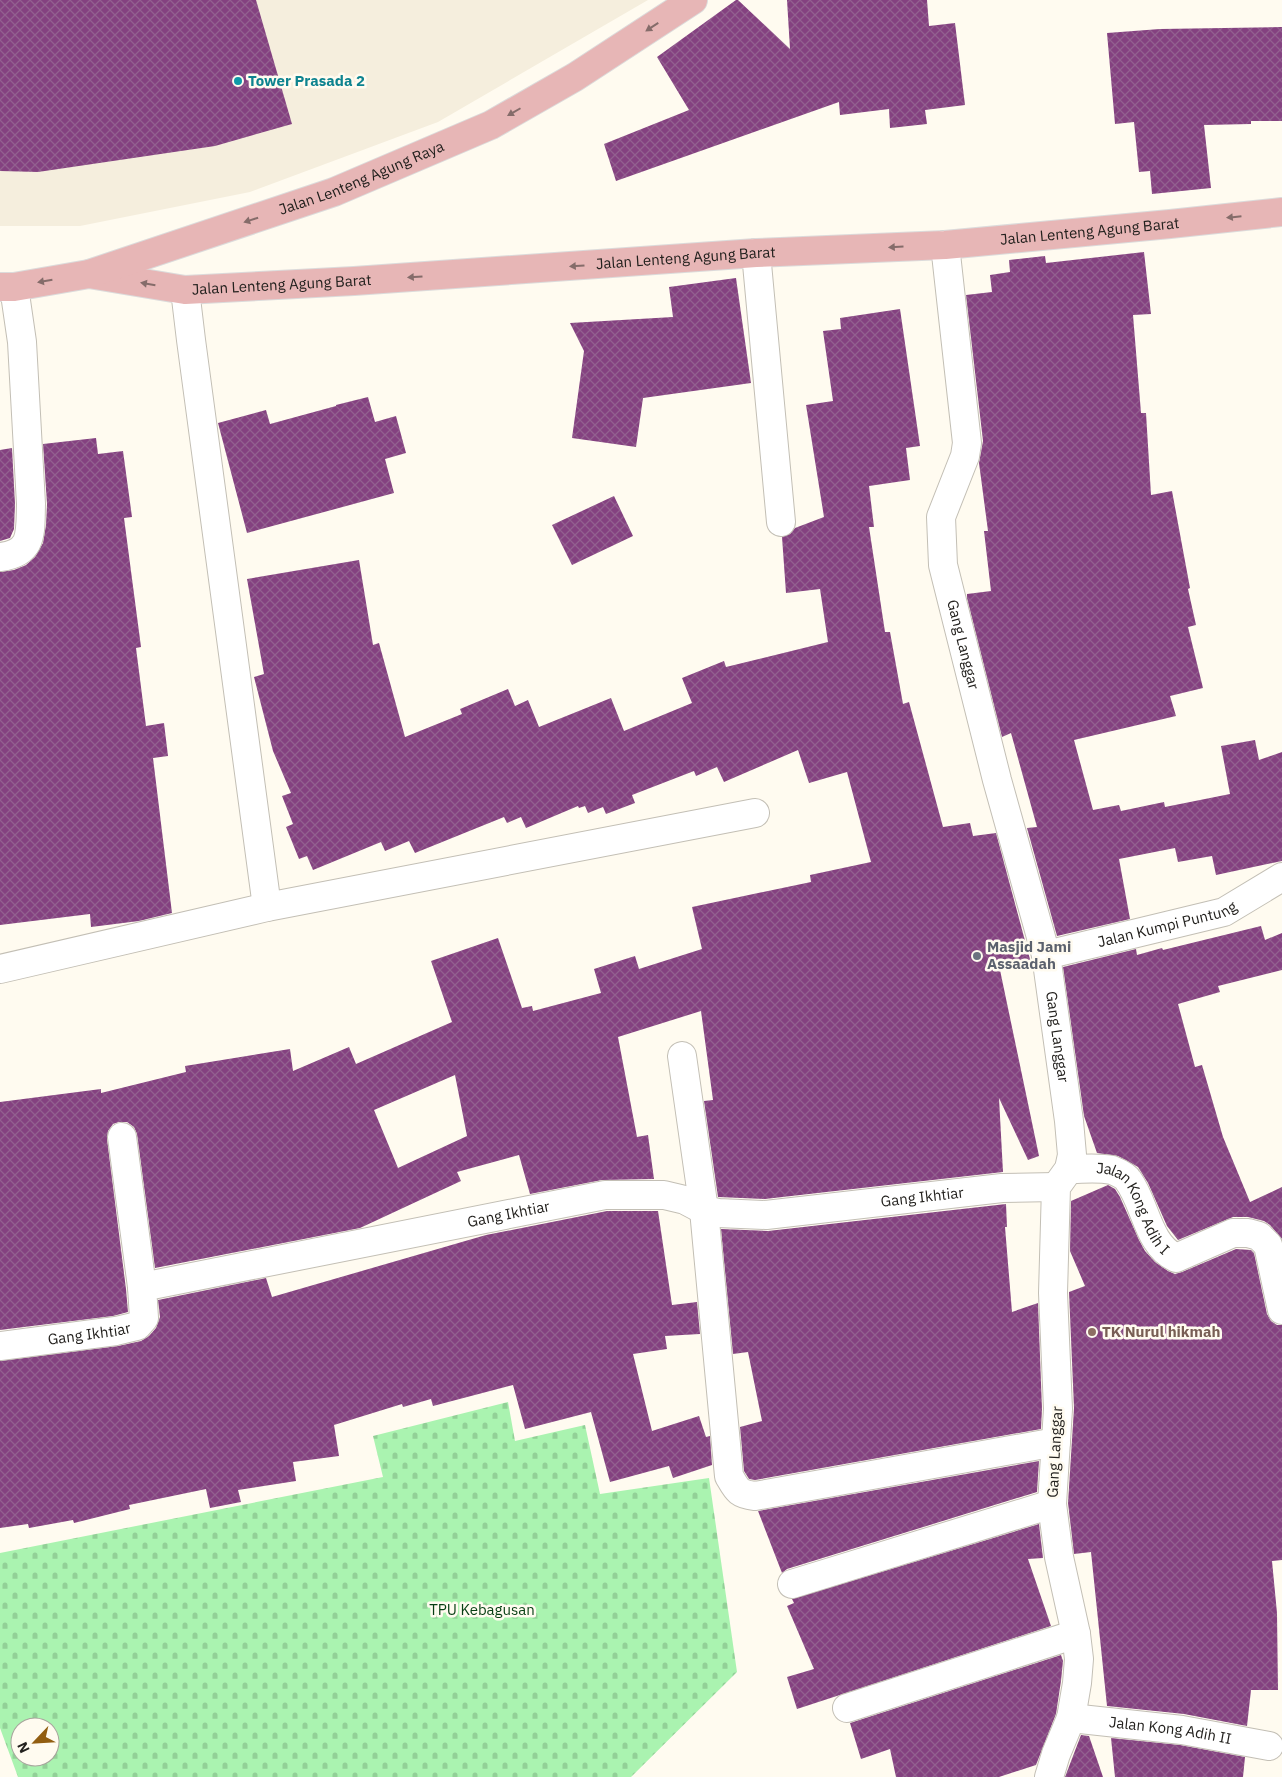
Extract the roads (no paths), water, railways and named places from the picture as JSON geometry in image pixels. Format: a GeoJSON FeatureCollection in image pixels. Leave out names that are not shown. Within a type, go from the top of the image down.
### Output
{"type":"FeatureCollection","features":[{"type":"Feature","properties":{"kind":"main road","name":"Jalan Lenteng Agung Raya"},"geometry":{"type":"LineString","coordinates":[[7,287],[89,274],[334,192],[491,125],[575,76],[693,0]]}},
{"type":"Feature","properties":{"kind":"main road","name":"Jalan Lenteng Agung Barat"},"geometry":{"type":"LineString","coordinates":[[89,274],[185,290],[364,281],[756,253],[945,244],[1282,212]]}},
{"type":"Feature","properties":{"kind":"street","name":"Gang Langgar"},"geometry":{"type":"LineString","coordinates":[[945,244],[966,443],[965,456],[941,517],[943,565],[997,780],[1046,955],[1070,1121],[1072,1155],[1063,1178],[1053,1293],[1058,1409],[1052,1504],[1059,1557],[1076,1634],[1079,1659],[1071,1718],[1049,1777]]}},
{"type":"Feature","properties":{"kind":"street"},"geometry":{"type":"LineString","coordinates":[[756,253],[781,522]]}},
{"type":"Feature","properties":{"kind":"street"},"geometry":{"type":"LineString","coordinates":[[0,558],[14,556],[28,541],[31,504],[22,342],[7,287]]}},
{"type":"Feature","properties":{"kind":"street"},"geometry":{"type":"LineString","coordinates":[[185,290],[190,340],[267,907]]}},
{"type":"Feature","properties":{"kind":"street"},"geometry":{"type":"LineString","coordinates":[[0,969],[267,907],[755,813]]}},
{"type":"Feature","properties":{"kind":"street","name":"Jalan Kumpi Puntung"},"geometry":{"type":"LineString","coordinates":[[1046,955],[1224,912],[1282,877]]}},
{"type":"Feature","properties":{"kind":"street"},"geometry":{"type":"LineString","coordinates":[[682,1056],[704,1210],[729,1476],[742,1495],[755,1496],[1056,1442]]}},
{"type":"Feature","properties":{"kind":"street"},"geometry":{"type":"LineString","coordinates":[[122,1137],[142,1287]]}},
{"type":"Feature","properties":{"kind":"street","name":"Jalan Kong Adih I"},"geometry":{"type":"LineString","coordinates":[[1063,1178],[1094,1168],[1112,1170],[1128,1178],[1158,1244],[1167,1254],[1176,1258],[1233,1234],[1248,1233],[1259,1236],[1268,1245],[1282,1310]]}},
{"type":"Feature","properties":{"kind":"street","name":"Gang Ikhtiar"},"geometry":{"type":"LineString","coordinates":[[0,1346],[116,1331],[137,1326],[144,1318],[142,1287],[605,1195],[664,1195],[685,1200],[704,1210],[732,1215],[766,1215],[1002,1188],[1063,1178]]}},
{"type":"Feature","properties":{"kind":"street"},"geometry":{"type":"LineString","coordinates":[[792,1584],[1052,1504]]}},
{"type":"Feature","properties":{"kind":"street"},"geometry":{"type":"LineString","coordinates":[[848,1708],[1076,1634]]}},
{"type":"Feature","properties":{"kind":"street","name":"Jalan Kong Adih II"},"geometry":{"type":"LineString","coordinates":[[1071,1718],[1182,1730],[1269,1746]]}},
{"type":"Feature","properties":{"kind":"place","name":"Tower Prasada 2"},"geometry":{"type":"Point","coordinates":[238,81]}},
{"type":"Feature","properties":{"kind":"place","name":"Masjid Jami Assaadah"},"geometry":{"type":"Point","coordinates":[977,956]}},
{"type":"Feature","properties":{"kind":"place","name":"TK Nurul hikmah"},"geometry":{"type":"Point","coordinates":[1092,1332]}},
{"type":"Feature","properties":{"kind":"park label","name":"TPU Kebagusan"},"geometry":{"type":"Point","coordinates":[482,1610]}}]}
